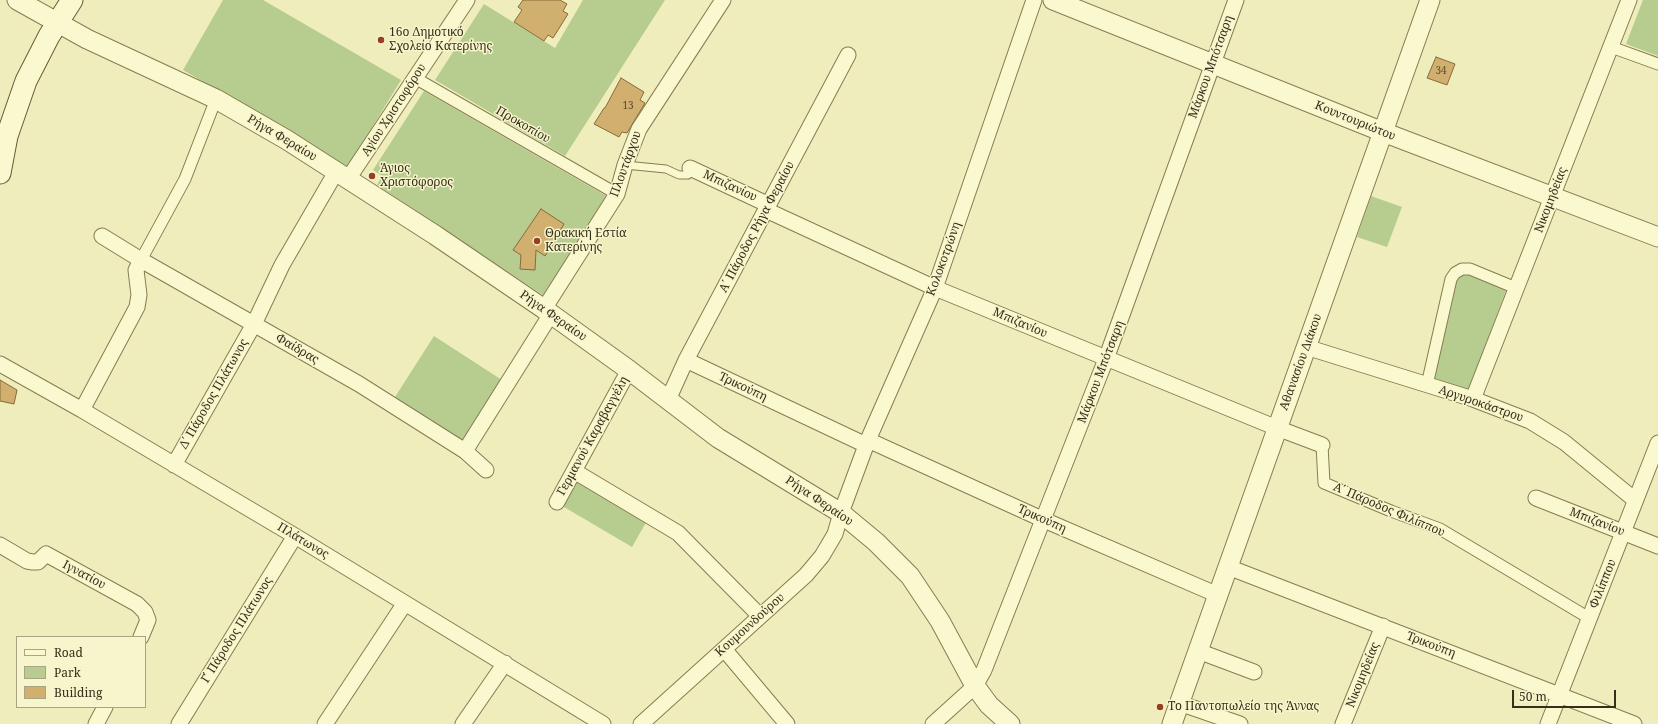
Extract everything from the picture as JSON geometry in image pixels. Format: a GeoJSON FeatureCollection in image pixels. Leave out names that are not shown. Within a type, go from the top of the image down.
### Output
{"type":"FeatureCollection","features":[{"type":"Feature","properties":{"kind":"main road"},"geometry":{"type":"LineString","coordinates":[[0,171],[7,136],[16,108],[37,59],[57,22],[72,0]]}},
{"type":"Feature","properties":{"kind":"street","name":"Ρήγα Φεραίου"},"geometry":{"type":"LineString","coordinates":[[17,0],[88,39],[216,99],[287,140],[435,235],[547,312],[629,370],[718,438],[841,513],[876,542],[910,576],[940,621],[975,686],[989,705],[1010,724]]}},
{"type":"Feature","properties":{"kind":"street","name":"Αγίου Χριστοφόρου"},"geometry":{"type":"LineString","coordinates":[[254,324],[282,265],[342,175],[415,78],[467,0]]}},
{"type":"Feature","properties":{"kind":"street","name":"Πλουτάρχου"},"geometry":{"type":"LineString","coordinates":[[465,451],[617,194],[625,165],[639,129],[723,0]]}},
{"type":"Feature","properties":{"kind":"street","name":"Κολοκοτρώνη"},"geometry":{"type":"LineString","coordinates":[[841,513],[867,443],[935,288],[1034,0]]}},
{"type":"Feature","properties":{"kind":"street","name":"Κουντουριώτου"},"geometry":{"type":"LineString","coordinates":[[1053,0],[1383,132],[1658,237]]}},
{"type":"Feature","properties":{"kind":"street","name":"Μάρκου Μπότσαρη"},"geometry":{"type":"LineString","coordinates":[[933,724],[975,686],[984,670],[1106,359],[1236,0]]}},
{"type":"Feature","properties":{"kind":"street","name":"Αθανασίου Διάκου"},"geometry":{"type":"LineString","coordinates":[[1172,724],[1430,0]]}},
{"type":"Feature","properties":{"kind":"street","name":"Νικομηδείας"},"geometry":{"type":"LineString","coordinates":[[1473,399],[1629,0]]}},
{"type":"Feature","properties":{"kind":"street"},"geometry":{"type":"LineString","coordinates":[[1611,47],[1658,64]]}},
{"type":"Feature","properties":{"kind":"street","name":"Α΄ Πάροδος Ρήγα Φεραίου"},"geometry":{"type":"LineString","coordinates":[[668,400],[686,360],[848,55]]}},
{"type":"Feature","properties":{"kind":"street","name":"Προκοπίου"},"geometry":{"type":"LineString","coordinates":[[415,78],[617,194]]}},
{"type":"Feature","properties":{"kind":"street"},"geometry":{"type":"LineString","coordinates":[[82,410],[137,307],[139,295],[136,270],[185,179],[216,99]]}},
{"type":"Feature","properties":{"kind":"street","name":"Μπιζανίου"},"geometry":{"type":"LineString","coordinates":[[693,169],[935,288],[1277,428]]}},
{"type":"Feature","properties":{"kind":"street","name":"Φαίδρας"},"geometry":{"type":"LineString","coordinates":[[102,236],[141,260],[359,384],[465,451],[486,470]]}},
{"type":"Feature","properties":{"kind":"street"},"geometry":{"type":"LineString","coordinates":[[1427,385],[1451,279],[1455,273],[1462,269],[1470,269],[1516,288]]}},
{"type":"Feature","properties":{"kind":"street","name":"Δ΄ Πάροδος Πλάτωνος"},"geometry":{"type":"LineString","coordinates":[[174,464],[254,324]]}},
{"type":"Feature","properties":{"kind":"street","name":"Αργυροκάστρου"},"geometry":{"type":"LineString","coordinates":[[1306,347],[1473,399],[1530,421],[1564,442],[1636,500]]}},
{"type":"Feature","properties":{"kind":"street","name":"Τρικούπη"},"geometry":{"type":"LineString","coordinates":[[686,360],[867,443],[1218,595]]}},
{"type":"Feature","properties":{"kind":"street","name":"Πλάτωνος"},"geometry":{"type":"LineString","coordinates":[[0,364],[82,410],[295,536],[505,663],[602,724]]}},
{"type":"Feature","properties":{"kind":"street","name":"Γερμανού Καραβαγγέλη"},"geometry":{"type":"LineString","coordinates":[[557,502],[629,370]]}},
{"type":"Feature","properties":{"kind":"street","name":"Α΄ Πάροδος Φιλίππου"},"geometry":{"type":"LineString","coordinates":[[1277,428],[1322,445],[1324,483],[1440,530],[1589,618]]}},
{"type":"Feature","properties":{"kind":"street","name":"Φιλίππου"},"geometry":{"type":"LineString","coordinates":[[1548,724],[1658,443]]}},
{"type":"Feature","properties":{"kind":"street"},"geometry":{"type":"LineString","coordinates":[[574,471],[678,533],[760,616]]}},
{"type":"Feature","properties":{"kind":"street","name":"Μπιζανίου"},"geometry":{"type":"LineString","coordinates":[[1536,498],[1658,546]]}},
{"type":"Feature","properties":{"kind":"street","name":"Κουμουνδούρου"},"geometry":{"type":"LineString","coordinates":[[641,724],[806,575],[822,556],[835,534],[841,513]]}},
{"type":"Feature","properties":{"kind":"street","name":"Γ΄ Πάροδος Πλάτωνος"},"geometry":{"type":"LineString","coordinates":[[179,724],[295,536]]}},
{"type":"Feature","properties":{"kind":"street","name":"Ιγνατίου"},"geometry":{"type":"LineString","coordinates":[[0,545],[27,561],[38,562],[46,554],[137,604],[145,612],[148,620],[141,636]]}},
{"type":"Feature","properties":{"kind":"street","name":"Τρικούπη"},"geometry":{"type":"LineString","coordinates":[[1228,567],[1634,724]]}},
{"type":"Feature","properties":{"kind":"street"},"geometry":{"type":"LineString","coordinates":[[325,724],[405,603]]}},
{"type":"Feature","properties":{"kind":"street","name":"Νικομηδείας"},"geometry":{"type":"LineString","coordinates":[[1343,724],[1383,626]]}},
{"type":"Feature","properties":{"kind":"street"},"geometry":{"type":"LineString","coordinates":[[724,649],[787,724]]}},
{"type":"Feature","properties":{"kind":"street"},"geometry":{"type":"LineString","coordinates":[[1198,651],[1254,672]]}},
{"type":"Feature","properties":{"kind":"street"},"geometry":{"type":"LineString","coordinates":[[463,724],[505,663]]}},
{"type":"Feature","properties":{"kind":"street"},"geometry":{"type":"LineString","coordinates":[[1179,703],[1240,724]]}},
{"type":"Feature","properties":{"kind":"street"},"geometry":{"type":"LineString","coordinates":[[96,724],[104,708]]}},
{"type":"Feature","properties":{"kind":"lane"},"geometry":{"type":"LineString","coordinates":[[625,165],[666,169],[679,174],[688,174],[693,169]]}},
{"type":"Feature","properties":{"kind":"green space"},"geometry":{"type":"Polygon","coordinates":[[[223,0],[263,0],[401,80],[348,167],[183,70],[223,0]]]}},
{"type":"Feature","properties":{"kind":"green space"},"geometry":{"type":"Polygon","coordinates":[[[583,0],[665,0],[565,156],[435,80],[484,4],[555,48],[583,0]]]}},
{"type":"Feature","properties":{"kind":"green space"},"geometry":{"type":"Polygon","coordinates":[[[1643,0],[1658,0],[1658,56],[1626,44],[1643,0]]]}},
{"type":"Feature","properties":{"kind":"green space"},"geometry":{"type":"Polygon","coordinates":[[[424,91],[608,197],[543,295],[377,185],[382,176],[373,170],[424,91]]]}},
{"type":"Feature","properties":{"kind":"green space"},"geometry":{"type":"Polygon","coordinates":[[[1371,196],[1402,207],[1387,247],[1357,237],[1371,196]]]}},
{"type":"Feature","properties":{"kind":"green space"},"geometry":{"type":"Polygon","coordinates":[[[1465,273],[1507,288],[1468,392],[1433,381],[1456,282],[1460,276],[1465,273]]]}},
{"type":"Feature","properties":{"kind":"green space"},"geometry":{"type":"Polygon","coordinates":[[[434,336],[502,380],[463,441],[395,397],[434,336]]]}},
{"type":"Feature","properties":{"kind":"green space"},"geometry":{"type":"Polygon","coordinates":[[[575,476],[648,519],[632,547],[559,504],[575,476]]]}},
{"type":"Feature","properties":{"kind":"building"},"geometry":{"type":"Polygon","coordinates":[[[523,0],[560,0],[567,4],[563,11],[568,14],[553,38],[548,35],[544,41],[514,22],[522,10],[518,7],[523,0]]]}},
{"type":"Feature","properties":{"kind":"building"},"geometry":{"type":"Polygon","coordinates":[[[1436,57],[1455,64],[1447,85],[1427,78],[1436,57]]]}},
{"type":"Feature","properties":{"kind":"building"},"geometry":{"type":"Polygon","coordinates":[[[621,78],[644,92],[640,100],[645,103],[627,133],[622,132],[619,137],[594,124],[605,108],[621,78]]]}},
{"type":"Feature","properties":{"kind":"building","name":"Θρακική Εστία Κατερίνης"},"geometry":{"type":"Polygon","coordinates":[[[541,209],[564,224],[560,231],[561,232],[545,256],[536,250],[535,270],[520,269],[521,255],[513,250],[541,209]]]}},
{"type":"Feature","properties":{"kind":"building"},"geometry":{"type":"Polygon","coordinates":[[[0,380],[17,390],[14,404],[0,401],[0,380]]]}},
{"type":"Feature","properties":{"kind":"place","name":"16ο Δημοτικό Σχολείο Κατερίνης"},"geometry":{"type":"Point","coordinates":[381,40]}},
{"type":"Feature","properties":{"kind":"place","name":"Άγιος Χριστόφορος"},"geometry":{"type":"Point","coordinates":[372,176]}},
{"type":"Feature","properties":{"kind":"place","name":"Θρακική Εστία Κατερίνης"},"geometry":{"type":"Point","coordinates":[537,241]}},
{"type":"Feature","properties":{"kind":"place","name":"Το Παντοπωλείο της Άννας"},"geometry":{"type":"Point","coordinates":[1160,707]}}]}
